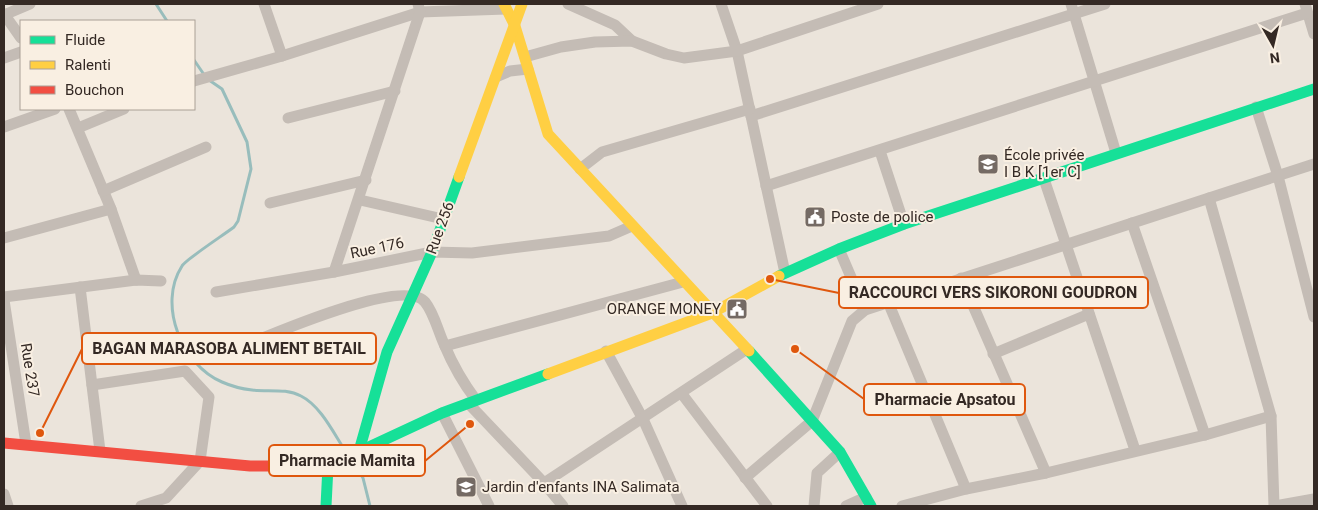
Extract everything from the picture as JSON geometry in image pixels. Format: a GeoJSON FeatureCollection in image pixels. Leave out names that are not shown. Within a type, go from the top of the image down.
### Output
{"type":"FeatureCollection","features":[{"type":"Feature","properties":{"kind":"street"},"geometry":{"type":"LineString","coordinates":[[20,37],[4,14],[30,4]]}},
{"type":"Feature","properties":{"kind":"street"},"geometry":{"type":"LineString","coordinates":[[264,4],[282,56]]}},
{"type":"Feature","properties":{"kind":"street","name":"Rue 256"},"geometry":{"type":"LineString","coordinates":[[359,451],[387,352],[432,252],[522,4]]}},
{"type":"Feature","properties":{"kind":"street"},"geometry":{"type":"LineString","coordinates":[[568,4],[615,25],[632,41],[666,54],[684,58],[737,51],[878,4]]}},
{"type":"Feature","properties":{"kind":"street"},"geometry":{"type":"LineString","coordinates":[[721,4],[737,51],[785,273]]}},
{"type":"Feature","properties":{"kind":"street"},"geometry":{"type":"LineString","coordinates":[[580,169],[602,152],[750,112],[1073,9],[1105,4]]}},
{"type":"Feature","properties":{"kind":"street"},"geometry":{"type":"LineString","coordinates":[[195,81],[282,56],[419,8],[505,6],[515,26],[548,134],[840,452],[869,502],[846,506]]}},
{"type":"Feature","properties":{"kind":"street"},"geometry":{"type":"LineString","coordinates":[[334,272],[360,200],[419,8]]}},
{"type":"Feature","properties":{"kind":"street"},"geometry":{"type":"LineString","coordinates":[[766,186],[1094,82],[1306,8],[1314,34]]}},
{"type":"Feature","properties":{"kind":"street"},"geometry":{"type":"LineString","coordinates":[[1073,9],[1116,153]]}},
{"type":"Feature","properties":{"kind":"street"},"geometry":{"type":"LineString","coordinates":[[525,57],[561,47],[595,42],[632,41]]}},
{"type":"Feature","properties":{"kind":"street"},"geometry":{"type":"LineString","coordinates":[[4,58],[20,52]]}},
{"type":"Feature","properties":{"kind":"street"},"geometry":{"type":"LineString","coordinates":[[496,77],[510,71],[528,69]]}},
{"type":"Feature","properties":{"kind":"street"},"geometry":{"type":"LineString","coordinates":[[4,442],[250,466],[328,466],[472,401],[712,313],[785,273],[839,249],[904,224],[1314,88]]}},
{"type":"Feature","properties":{"kind":"street"},"geometry":{"type":"LineString","coordinates":[[288,118],[395,91]]}},
{"type":"Feature","properties":{"kind":"street"},"geometry":{"type":"LineString","coordinates":[[1256,108],[1278,176],[1314,317]]}},
{"type":"Feature","properties":{"kind":"street"},"geometry":{"type":"LineString","coordinates":[[4,127],[52,110]]}},
{"type":"Feature","properties":{"kind":"street"},"geometry":{"type":"LineString","coordinates":[[70,110],[111,209],[136,280]]}},
{"type":"Feature","properties":{"kind":"street"},"geometry":{"type":"LineString","coordinates":[[78,128],[122,110]]}},
{"type":"Feature","properties":{"kind":"street"},"geometry":{"type":"LineString","coordinates":[[103,191],[206,147]]}},
{"type":"Feature","properties":{"kind":"street"},"geometry":{"type":"LineString","coordinates":[[880,151],[904,224]]}},
{"type":"Feature","properties":{"kind":"street"},"geometry":{"type":"LineString","coordinates":[[745,478],[812,421],[852,321],[865,310],[1314,164]]}},
{"type":"Feature","properties":{"kind":"street"},"geometry":{"type":"LineString","coordinates":[[1044,179],[1135,450]]}},
{"type":"Feature","properties":{"kind":"street"},"geometry":{"type":"LineString","coordinates":[[270,202],[366,180]]}},
{"type":"Feature","properties":{"kind":"street"},"geometry":{"type":"LineString","coordinates":[[1209,198],[1271,416],[1277,506],[1314,499]]}},
{"type":"Feature","properties":{"kind":"street"},"geometry":{"type":"LineString","coordinates":[[360,200],[443,219]]}},
{"type":"Feature","properties":{"kind":"street"},"geometry":{"type":"LineString","coordinates":[[4,238],[111,209]]}},
{"type":"Feature","properties":{"kind":"street"},"geometry":{"type":"LineString","coordinates":[[1132,223],[1204,435]]}},
{"type":"Feature","properties":{"kind":"street","name":"Rue 176"},"geometry":{"type":"LineString","coordinates":[[216,292],[334,272],[432,252],[472,253],[609,236],[632,226]]}},
{"type":"Feature","properties":{"kind":"street"},"geometry":{"type":"LineString","coordinates":[[839,249],[865,310]]}},
{"type":"Feature","properties":{"kind":"street"},"geometry":{"type":"LineString","coordinates":[[961,278],[1046,474]]}},
{"type":"Feature","properties":{"kind":"street"},"geometry":{"type":"LineString","coordinates":[[4,298],[136,280],[161,281]]}},
{"type":"Feature","properties":{"kind":"street"},"geometry":{"type":"LineString","coordinates":[[445,346],[683,282]]}},
{"type":"Feature","properties":{"kind":"street"},"geometry":{"type":"LineString","coordinates":[[80,287],[100,451]]}},
{"type":"Feature","properties":{"kind":"street"},"geometry":{"type":"LineString","coordinates":[[217,357],[314,318],[372,300],[400,294],[413,295],[424,301],[472,401],[563,506]]}},
{"type":"Feature","properties":{"kind":"street","name":"Rue 237"},"geometry":{"type":"LineString","coordinates":[[4,298],[26,444]]}},
{"type":"Feature","properties":{"kind":"street"},"geometry":{"type":"LineString","coordinates":[[888,302],[966,489]]}},
{"type":"Feature","properties":{"kind":"street"},"geometry":{"type":"LineString","coordinates":[[993,354],[1090,314]]}},
{"type":"Feature","properties":{"kind":"street"},"geometry":{"type":"LineString","coordinates":[[544,483],[682,394],[747,349]]}},
{"type":"Feature","properties":{"kind":"street"},"geometry":{"type":"LineString","coordinates":[[606,351],[643,419],[681,506]]}},
{"type":"Feature","properties":{"kind":"street"},"geometry":{"type":"LineString","coordinates":[[92,385],[185,371],[209,397],[200,461],[165,502],[141,506]]}},
{"type":"Feature","properties":{"kind":"street"},"geometry":{"type":"LineString","coordinates":[[682,394],[767,506]]}},
{"type":"Feature","properties":{"kind":"street"},"geometry":{"type":"LineString","coordinates":[[442,413],[489,506]]}},
{"type":"Feature","properties":{"kind":"street"},"geometry":{"type":"LineString","coordinates":[[902,506],[966,489],[1046,474],[1135,450],[1204,435],[1271,416]]}},
{"type":"Feature","properties":{"kind":"street"},"geometry":{"type":"LineString","coordinates":[[814,506],[817,473],[840,452]]}},
{"type":"Feature","properties":{"kind":"street"},"geometry":{"type":"LineString","coordinates":[[326,506],[328,466]]}},
{"type":"Feature","properties":{"kind":"street"},"geometry":{"type":"LineString","coordinates":[[4,494],[8,506]]}},
{"type":"Feature","properties":{"kind":"waterway"},"geometry":{"type":"LineString","coordinates":[[156,4],[166,20]]}},
{"type":"Feature","properties":{"kind":"waterway"},"geometry":{"type":"LineString","coordinates":[[195,61],[205,76]]}},
{"type":"Feature","properties":{"kind":"waterway"},"geometry":{"type":"LineString","coordinates":[[209,80],[222,89],[247,142],[251,169],[238,221],[234,227],[185,263],[175,281],[172,298],[173,315],[178,332],[185,348],[195,362],[208,374],[222,382],[248,390],[283,391],[301,396],[321,413],[346,452]]}},
{"type":"Feature","properties":{"kind":"waterway"},"geometry":{"type":"LineString","coordinates":[[352,461],[363,478],[370,506]]}},
{"type":"Feature","properties":{"kind":"traffic: fast"},"geometry":{"type":"LineString","coordinates":[[779,276],[839,249],[904,224],[1314,89]]}},
{"type":"Feature","properties":{"kind":"traffic: fast"},"geometry":{"type":"LineString","coordinates":[[359,451],[387,352],[432,252],[459,177]]}},
{"type":"Feature","properties":{"kind":"traffic: fast"},"geometry":{"type":"LineString","coordinates":[[749,351],[840,452],[871,506]]}},
{"type":"Feature","properties":{"kind":"traffic: fast"},"geometry":{"type":"LineString","coordinates":[[320,466],[328,466],[442,413],[548,374]]}},
{"type":"Feature","properties":{"kind":"traffic: fast"},"geometry":{"type":"LineString","coordinates":[[326,506],[328,466]]}},
{"type":"Feature","properties":{"kind":"traffic: slow"},"geometry":{"type":"LineString","coordinates":[[504,4],[515,26],[548,134],[749,351]]}},
{"type":"Feature","properties":{"kind":"traffic: slow"},"geometry":{"type":"LineString","coordinates":[[459,177],[522,4]]}},
{"type":"Feature","properties":{"kind":"traffic: slow"},"geometry":{"type":"LineString","coordinates":[[548,374],[712,313],[779,276]]}},
{"type":"Feature","properties":{"kind":"traffic: jam"},"geometry":{"type":"LineString","coordinates":[[4,443],[250,466],[320,466]]}},
{"type":"Feature","properties":{"kind":"place","name":"École privée I B K [1er C]"},"geometry":{"type":"Point","coordinates":[988,164]}},
{"type":"Feature","properties":{"kind":"place","name":"Poste de police"},"geometry":{"type":"Point","coordinates":[815,217]}},
{"type":"Feature","properties":{"kind":"place","name":"RACCOURCI VERS SIKORONI GOUDRON"},"geometry":{"type":"Point","coordinates":[770,279]}},
{"type":"Feature","properties":{"kind":"place","name":"ORANGE MONEY"},"geometry":{"type":"Point","coordinates":[737,309]}},
{"type":"Feature","properties":{"kind":"place","name":"Pharmacie Apsatou"},"geometry":{"type":"Point","coordinates":[795,349]}},
{"type":"Feature","properties":{"kind":"place","name":"Pharmacie Mamita"},"geometry":{"type":"Point","coordinates":[470,424]}},
{"type":"Feature","properties":{"kind":"place","name":"BAGAN MARASOBA ALIMENT BETAIL"},"geometry":{"type":"Point","coordinates":[40,433]}},
{"type":"Feature","properties":{"kind":"place","name":"Jardin d'enfants INA Salimata"},"geometry":{"type":"Point","coordinates":[466,487]}}]}
